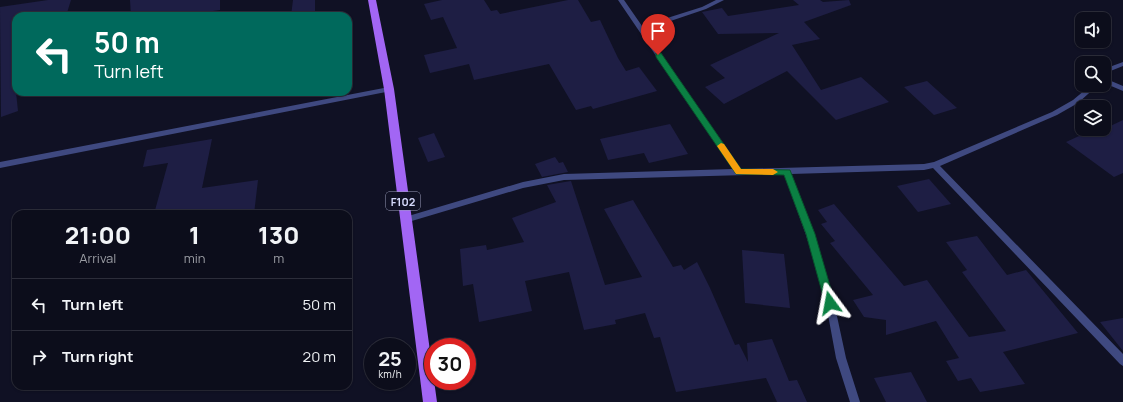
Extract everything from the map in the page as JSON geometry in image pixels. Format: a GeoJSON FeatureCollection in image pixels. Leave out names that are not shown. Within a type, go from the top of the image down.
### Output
{"type":"FeatureCollection","features":[{"type":"Feature","properties":{"kind":"main road","name":"F102"},"geometry":{"type":"LineString","coordinates":[[372,0],[389,89],[430,402]]}},
{"type":"Feature","properties":{"kind":"street"},"geometry":{"type":"LineString","coordinates":[[620,0],[739,172]]}},
{"type":"Feature","properties":{"kind":"street"},"geometry":{"type":"LineString","coordinates":[[640,29],[704,8],[721,0]]}},
{"type":"Feature","properties":{"kind":"street"},"geometry":{"type":"LineString","coordinates":[[1111,69],[1123,64]]}},
{"type":"Feature","properties":{"kind":"street"},"geometry":{"type":"LineString","coordinates":[[1111,83],[1123,89]]}},
{"type":"Feature","properties":{"kind":"street"},"geometry":{"type":"LineString","coordinates":[[0,165],[389,89]]}},
{"type":"Feature","properties":{"kind":"street"},"geometry":{"type":"LineString","coordinates":[[405,220],[523,185],[564,177],[896,169],[924,167],[935,164],[1013,130],[1040,121],[1064,109],[1088,92]]}},
{"type":"Feature","properties":{"kind":"street"},"geometry":{"type":"LineString","coordinates":[[935,164],[1123,361]]}},
{"type":"Feature","properties":{"kind":"street"},"geometry":{"type":"LineString","coordinates":[[787,172],[810,234],[826,286],[841,358],[855,402]]}},
{"type":"Feature","properties":{"kind":"building"},"geometry":{"type":"Polygon","coordinates":[[[48,0],[71,0],[67,12],[12,12],[12,96],[16,96],[18,111],[1,117],[0,7],[48,0]]]}},
{"type":"Feature","properties":{"kind":"building"},"geometry":{"type":"Polygon","coordinates":[[[130,0],[220,0],[220,10],[206,12],[131,12],[130,0]]]}},
{"type":"Feature","properties":{"kind":"building"},"geometry":{"type":"Polygon","coordinates":[[[293,0],[315,0],[315,12],[292,12],[293,0]]]}},
{"type":"Feature","properties":{"kind":"building"},"geometry":{"type":"Polygon","coordinates":[[[442,0],[484,0],[491,11],[497,10],[500,14],[568,0],[578,0],[591,22],[600,20],[618,58],[626,71],[639,67],[657,91],[593,109],[591,106],[576,110],[549,64],[474,80],[469,64],[430,73],[424,55],[457,48],[443,17],[431,20],[424,4],[442,0]]]}},
{"type":"Feature","properties":{"kind":"building"},"geometry":{"type":"Polygon","coordinates":[[[793,0],[820,0],[823,2],[849,0],[851,5],[804,22],[820,39],[792,45],[821,90],[861,77],[889,102],[836,120],[787,71],[724,104],[705,87],[725,78],[710,65],[779,33],[718,34],[702,12],[722,8],[728,16],[799,5],[793,0]]]}},
{"type":"Feature","properties":{"kind":"building"},"geometry":{"type":"Polygon","coordinates":[[[927,81],[957,108],[934,115],[904,87],[927,81]]]}},
{"type":"Feature","properties":{"kind":"building"},"geometry":{"type":"Polygon","coordinates":[[[1123,120],[1123,173],[1114,177],[1066,142],[1079,136],[1111,136],[1111,126],[1123,120]]]}},
{"type":"Feature","properties":{"kind":"building"},"geometry":{"type":"Polygon","coordinates":[[[670,124],[688,154],[649,163],[644,153],[608,160],[600,139],[670,124]]]}},
{"type":"Feature","properties":{"kind":"building"},"geometry":{"type":"Polygon","coordinates":[[[434,133],[445,157],[428,162],[418,138],[434,133]]]}},
{"type":"Feature","properties":{"kind":"building"},"geometry":{"type":"Polygon","coordinates":[[[212,139],[202,188],[258,180],[254,210],[155,210],[168,163],[143,167],[147,150],[212,139]]]}},
{"type":"Feature","properties":{"kind":"building"},"geometry":{"type":"Polygon","coordinates":[[[555,157],[559,163],[563,162],[568,172],[542,177],[535,164],[555,157]]]}},
{"type":"Feature","properties":{"kind":"building"},"geometry":{"type":"Polygon","coordinates":[[[929,179],[951,204],[918,212],[897,186],[929,179]]]}},
{"type":"Feature","properties":{"kind":"building"},"geometry":{"type":"Polygon","coordinates":[[[571,181],[605,285],[642,277],[604,209],[633,200],[673,267],[681,265],[684,270],[697,262],[735,345],[739,344],[748,362],[747,343],[772,339],[789,381],[797,380],[807,402],[777,402],[766,378],[676,392],[660,337],[654,338],[645,313],[615,320],[616,324],[584,330],[569,272],[525,281],[532,311],[479,322],[473,284],[463,286],[460,249],[486,245],[487,250],[524,242],[512,218],[556,202],[547,185],[571,181]]]}},
{"type":"Feature","properties":{"kind":"building"},"geometry":{"type":"Polygon","coordinates":[[[834,204],[904,286],[927,280],[969,337],[1006,331],[962,272],[967,270],[946,242],[977,236],[1007,275],[1026,270],[1078,333],[1003,352],[1025,384],[980,392],[971,378],[958,381],[946,361],[959,358],[936,321],[886,335],[886,320],[864,317],[853,300],[873,295],[830,243],[835,241],[821,224],[827,222],[818,210],[834,204]]]}},
{"type":"Feature","properties":{"kind":"building"},"geometry":{"type":"Polygon","coordinates":[[[742,250],[784,254],[790,308],[745,303],[742,250]]]}},
{"type":"Feature","properties":{"kind":"building"},"geometry":{"type":"Polygon","coordinates":[[[1123,318],[1123,351],[1100,322],[1123,318]]]}},
{"type":"Feature","properties":{"kind":"building"},"geometry":{"type":"Polygon","coordinates":[[[911,372],[927,402],[886,402],[874,378],[911,372]]]}},
{"type":"Feature","properties":{"kind":"slow traffic"},"geometry":{"type":"LineString","coordinates":[[721,146],[739,172],[773,172]]}},
{"type":"Feature","properties":{"kind":"route"},"geometry":{"type":"LineString","coordinates":[[658,55],[739,172],[787,172],[810,234],[830,303]]}}]}
